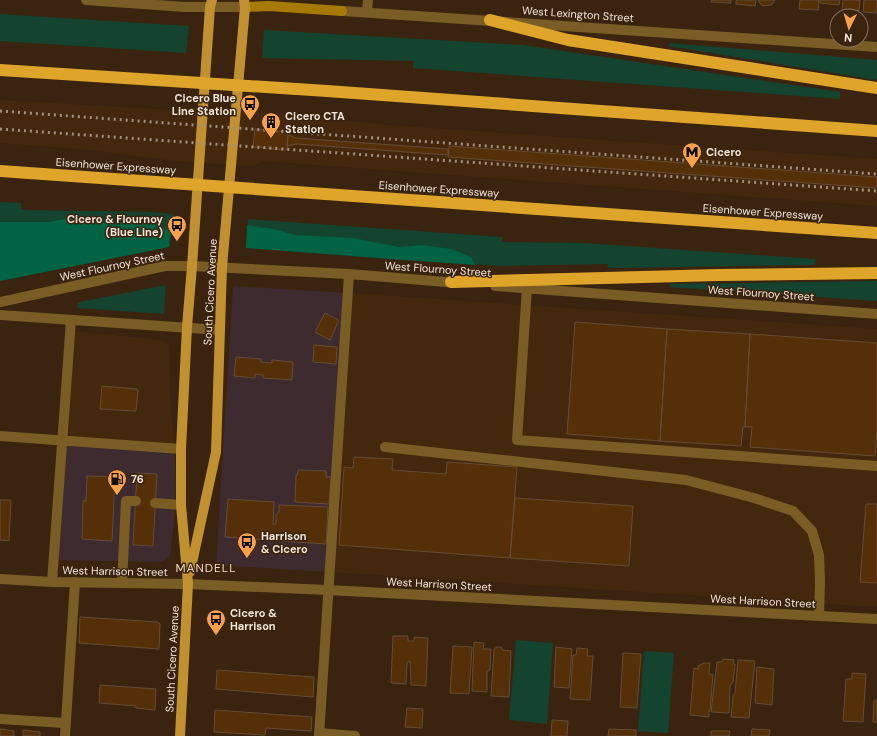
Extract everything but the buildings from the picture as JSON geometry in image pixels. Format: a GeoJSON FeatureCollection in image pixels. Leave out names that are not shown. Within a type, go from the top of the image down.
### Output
{"type":"FeatureCollection","features":[{"type":"Feature","properties":{"kind":"highway"},"geometry":{"type":"LineString","coordinates":[[490,20],[568,40],[877,88]]}},
{"type":"Feature","properties":{"kind":"highway"},"geometry":{"type":"LineString","coordinates":[[0,70],[335,92],[877,131]]}},
{"type":"Feature","properties":{"kind":"highway","name":"Eisenhower Expressway"},"geometry":{"type":"LineString","coordinates":[[0,171],[877,233]]}},
{"type":"Feature","properties":{"kind":"highway"},"geometry":{"type":"LineString","coordinates":[[450,282],[719,275],[877,273]]}},
{"type":"Feature","properties":{"kind":"main road","name":"South Cicero Avenue"},"geometry":{"type":"LineString","coordinates":[[188,584],[216,452],[222,267],[245,3]]}},
{"type":"Feature","properties":{"kind":"main road","name":"West Lexington Street"},"geometry":{"type":"LineString","coordinates":[[245,3],[342,11]]}},
{"type":"Feature","properties":{"kind":"main road","name":"South Cicero Avenue"},"geometry":{"type":"LineString","coordinates":[[180,736],[188,584],[181,505],[181,449],[186,327],[196,215],[211,4]]}},
{"type":"Feature","properties":{"kind":"street","name":"West Lexington Street"},"geometry":{"type":"LineString","coordinates":[[86,0],[185,7],[211,4],[245,3]]}},
{"type":"Feature","properties":{"kind":"street"},"geometry":{"type":"LineString","coordinates":[[367,12],[368,0]]}},
{"type":"Feature","properties":{"kind":"street","name":"West Lexington Street"},"geometry":{"type":"LineString","coordinates":[[342,11],[490,20],[877,48]]}},
{"type":"Feature","properties":{"kind":"street","name":"West Flournoy Street"},"geometry":{"type":"LineString","coordinates":[[0,302],[165,266],[192,266],[349,274],[877,314]]}},
{"type":"Feature","properties":{"kind":"street"},"geometry":{"type":"LineString","coordinates":[[349,274],[319,735],[355,736]]}},
{"type":"Feature","properties":{"kind":"street"},"geometry":{"type":"LineString","coordinates":[[527,288],[517,440],[877,466]]}},
{"type":"Feature","properties":{"kind":"street"},"geometry":{"type":"LineString","coordinates":[[0,315],[220,330]]}},
{"type":"Feature","properties":{"kind":"street"},"geometry":{"type":"LineString","coordinates":[[52,582],[61,440],[71,320]]}},
{"type":"Feature","properties":{"kind":"street"},"geometry":{"type":"LineString","coordinates":[[0,436],[181,449]]}},
{"type":"Feature","properties":{"kind":"street"},"geometry":{"type":"LineString","coordinates":[[385,447],[686,480],[754,498],[793,511],[812,531],[819,555],[820,580],[818,616]]}},
{"type":"Feature","properties":{"kind":"street"},"geometry":{"type":"LineString","coordinates":[[122,583],[126,501],[136,501]]}},
{"type":"Feature","properties":{"kind":"street"},"geometry":{"type":"LineString","coordinates":[[155,503],[181,505]]}},
{"type":"Feature","properties":{"kind":"street","name":"West Harrison Street"},"geometry":{"type":"LineString","coordinates":[[0,578],[52,582],[188,584],[328,590],[877,619]]}},
{"type":"Feature","properties":{"kind":"street"},"geometry":{"type":"LineString","coordinates":[[64,736],[74,582]]}},
{"type":"Feature","properties":{"kind":"street"},"geometry":{"type":"LineString","coordinates":[[0,719],[65,724]]}},
{"type":"Feature","properties":{"kind":"shaded area"},"geometry":{"type":"Polygon","coordinates":[[[0,100],[173,110],[181,106],[258,111],[387,125],[877,159],[877,206],[262,161],[253,166],[175,161],[80,149],[0,143],[0,100]]]}},
{"type":"Feature","properties":{"kind":"shaded area"},"geometry":{"type":"Polygon","coordinates":[[[233,286],[348,293],[329,572],[216,565],[233,286]]]}},
{"type":"Feature","properties":{"kind":"shaded area"},"geometry":{"type":"Polygon","coordinates":[[[348,293],[877,329],[877,607],[329,572],[348,293]]]}},
{"type":"Feature","properties":{"kind":"shaded area"},"geometry":{"type":"Polygon","coordinates":[[[70,331],[152,339],[167,342],[169,345],[170,393],[174,448],[61,440],[70,331]]]}},
{"type":"Feature","properties":{"kind":"shaded area","name":"76"},"geometry":{"type":"Polygon","coordinates":[[[61,440],[174,448],[176,481],[175,511],[170,556],[162,562],[53,560],[61,440]]]}},
{"type":"Feature","properties":{"kind":"green space"},"geometry":{"type":"Polygon","coordinates":[[[0,14],[189,26],[186,53],[0,41],[0,14]]]}},
{"type":"Feature","properties":{"kind":"green space"},"geometry":{"type":"Polygon","coordinates":[[[264,30],[523,45],[840,92],[840,99],[413,68],[413,61],[262,58],[264,30]]]}},
{"type":"Feature","properties":{"kind":"green space"},"geometry":{"type":"Polygon","coordinates":[[[669,43],[877,60],[877,80],[669,46],[669,43]]]}},
{"type":"Feature","properties":{"kind":"green space"},"geometry":{"type":"Polygon","coordinates":[[[0,202],[21,203],[21,209],[27,210],[152,212],[173,214],[169,247],[0,281],[0,202]]]}},
{"type":"Feature","properties":{"kind":"green space"},"geometry":{"type":"Polygon","coordinates":[[[71,218],[95,222],[126,223],[142,220],[154,223],[171,232],[169,247],[0,281],[0,222],[49,222],[71,218]]]}},
{"type":"Feature","properties":{"kind":"green space"},"geometry":{"type":"Polygon","coordinates":[[[248,219],[502,237],[502,242],[584,243],[816,259],[815,265],[608,268],[608,264],[501,266],[401,260],[246,248],[248,219]]]}},
{"type":"Feature","properties":{"kind":"green space"},"geometry":{"type":"Polygon","coordinates":[[[247,225],[273,229],[295,235],[353,238],[399,247],[422,245],[451,249],[471,257],[475,265],[246,248],[247,225]]]}},
{"type":"Feature","properties":{"kind":"green space"},"geometry":{"type":"Polygon","coordinates":[[[877,281],[877,301],[670,287],[670,284],[877,281]]]}},
{"type":"Feature","properties":{"kind":"green space"},"geometry":{"type":"Polygon","coordinates":[[[166,285],[164,314],[78,308],[77,304],[80,302],[166,285]]]}},
{"type":"Feature","properties":{"kind":"green space"},"geometry":{"type":"Polygon","coordinates":[[[516,640],[553,643],[547,724],[509,720],[516,640]]]}},
{"type":"Feature","properties":{"kind":"green space"},"geometry":{"type":"Polygon","coordinates":[[[644,651],[674,653],[668,733],[638,731],[644,651]]]}},
{"type":"Feature","properties":{"kind":"railway"},"geometry":{"type":"LineString","coordinates":[[0,111],[877,174]]}},
{"type":"Feature","properties":{"kind":"railway"},"geometry":{"type":"LineString","coordinates":[[0,129],[877,191]]}},
{"type":"Feature","properties":{"kind":"place","name":"Cicero Blue Line Station"},"geometry":{"type":"Point","coordinates":[250,121]}},
{"type":"Feature","properties":{"kind":"place","name":"Cicero CTA Station"},"geometry":{"type":"Point","coordinates":[271,139]}},
{"type":"Feature","properties":{"kind":"place","name":"Cicero"},"geometry":{"type":"Point","coordinates":[692,169]}},
{"type":"Feature","properties":{"kind":"place","name":"Cicero & Flournoy (Blue Line)"},"geometry":{"type":"Point","coordinates":[177,242]}},
{"type":"Feature","properties":{"kind":"place","name":"76"},"geometry":{"type":"Point","coordinates":[117,496]}},
{"type":"Feature","properties":{"kind":"place","name":"Harrison & Cicero"},"geometry":{"type":"Point","coordinates":[247,559]}},
{"type":"Feature","properties":{"kind":"place","name":"Cicero & Harrison"},"geometry":{"type":"Point","coordinates":[216,636]}},
{"type":"Feature","properties":{"kind":"district","name":"MANDELL"},"geometry":{"type":"Point","coordinates":[206,568]}}]}
